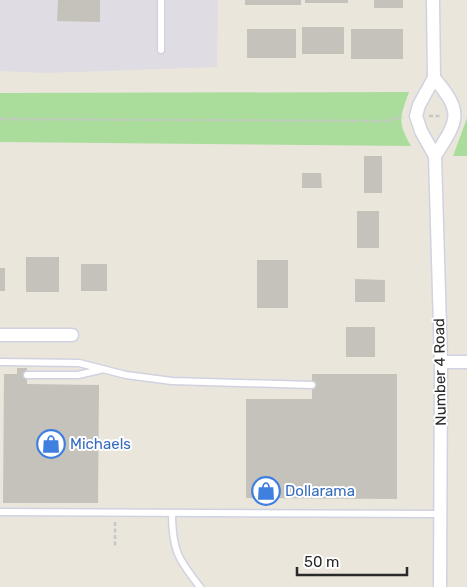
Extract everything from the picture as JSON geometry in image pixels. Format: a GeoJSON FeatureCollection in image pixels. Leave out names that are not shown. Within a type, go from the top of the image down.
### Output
{"type":"FeatureCollection","features":[{"type":"Feature","properties":{"kind":"street"},"geometry":{"type":"LineString","coordinates":[[433,0],[434,78],[451,97],[454,107],[454,126],[435,156]]}},
{"type":"Feature","properties":{"kind":"street","name":"Number 4 Road"},"geometry":{"type":"LineString","coordinates":[[434,78],[418,106],[416,116],[421,131],[435,156],[441,362],[440,587]]}},
{"type":"Feature","properties":{"kind":"street"},"geometry":{"type":"LineString","coordinates":[[0,336],[72,336]]}},
{"type":"Feature","properties":{"kind":"street"},"geometry":{"type":"LineString","coordinates":[[441,362],[467,362]]}},
{"type":"Feature","properties":{"kind":"lane"},"geometry":{"type":"LineString","coordinates":[[161,0],[161,50]]}},
{"type":"Feature","properties":{"kind":"lane"},"geometry":{"type":"LineString","coordinates":[[0,362],[79,363],[90,364],[100,370]]}},
{"type":"Feature","properties":{"kind":"lane"},"geometry":{"type":"LineString","coordinates":[[27,375],[78,375],[100,370],[172,381],[312,385]]}},
{"type":"Feature","properties":{"kind":"lane"},"geometry":{"type":"LineString","coordinates":[[0,512],[441,514]]}},
{"type":"Feature","properties":{"kind":"lane"},"geometry":{"type":"LineString","coordinates":[[172,513],[173,541],[180,562],[200,587]]}},
{"type":"Feature","properties":{"kind":"path"},"geometry":{"type":"LineString","coordinates":[[0,119],[386,121],[407,116]]}},
{"type":"Feature","properties":{"kind":"path"},"geometry":{"type":"LineString","coordinates":[[428,116],[442,116]]}},
{"type":"Feature","properties":{"kind":"path"},"geometry":{"type":"LineString","coordinates":[[114,513],[115,548]]}},
{"type":"Feature","properties":{"kind":"shaded area"},"geometry":{"type":"Polygon","coordinates":[[[0,0],[218,0],[217,67],[46,73],[0,71],[0,0]]]}},
{"type":"Feature","properties":{"kind":"green space"},"geometry":{"type":"Polygon","coordinates":[[[409,92],[401,119],[411,146],[0,142],[0,93],[409,92]]]}},
{"type":"Feature","properties":{"kind":"green space"},"geometry":{"type":"Polygon","coordinates":[[[467,118],[467,156],[453,156],[467,118]]]}},
{"type":"Feature","properties":{"kind":"building"},"geometry":{"type":"Polygon","coordinates":[[[58,0],[100,0],[100,22],[57,21],[58,0]]]}},
{"type":"Feature","properties":{"kind":"building"},"geometry":{"type":"Polygon","coordinates":[[[245,0],[301,0],[301,5],[245,5],[245,0]]]}},
{"type":"Feature","properties":{"kind":"building"},"geometry":{"type":"Polygon","coordinates":[[[305,0],[348,0],[348,3],[305,3],[305,0]]]}},
{"type":"Feature","properties":{"kind":"building"},"geometry":{"type":"Polygon","coordinates":[[[374,0],[403,0],[403,8],[374,8],[374,0]]]}},
{"type":"Feature","properties":{"kind":"building"},"geometry":{"type":"Polygon","coordinates":[[[302,27],[344,27],[344,54],[302,54],[302,27]]]}},
{"type":"Feature","properties":{"kind":"building"},"geometry":{"type":"Polygon","coordinates":[[[247,29],[296,29],[296,58],[247,58],[247,29]]]}},
{"type":"Feature","properties":{"kind":"building"},"geometry":{"type":"Polygon","coordinates":[[[351,29],[403,29],[403,59],[351,59],[351,29]]]}},
{"type":"Feature","properties":{"kind":"building"},"geometry":{"type":"Polygon","coordinates":[[[364,156],[382,156],[382,193],[364,193],[364,156]]]}},
{"type":"Feature","properties":{"kind":"building"},"geometry":{"type":"Polygon","coordinates":[[[302,173],[321,173],[322,188],[302,188],[302,173]]]}},
{"type":"Feature","properties":{"kind":"building"},"geometry":{"type":"Polygon","coordinates":[[[357,211],[379,211],[379,248],[357,248],[357,211]]]}},
{"type":"Feature","properties":{"kind":"building"},"geometry":{"type":"Polygon","coordinates":[[[26,257],[59,257],[59,292],[26,292],[26,257]]]}},
{"type":"Feature","properties":{"kind":"building"},"geometry":{"type":"Polygon","coordinates":[[[257,260],[288,260],[288,308],[257,308],[257,260]]]}},
{"type":"Feature","properties":{"kind":"building"},"geometry":{"type":"Polygon","coordinates":[[[81,264],[107,264],[107,291],[81,291],[81,264]]]}},
{"type":"Feature","properties":{"kind":"building"},"geometry":{"type":"Polygon","coordinates":[[[0,268],[5,268],[5,291],[0,291],[0,268]]]}},
{"type":"Feature","properties":{"kind":"building"},"geometry":{"type":"Polygon","coordinates":[[[355,279],[385,280],[385,302],[355,302],[355,279]]]}},
{"type":"Feature","properties":{"kind":"building"},"geometry":{"type":"Polygon","coordinates":[[[346,327],[375,327],[375,357],[346,357],[346,327]]]}},
{"type":"Feature","properties":{"kind":"building","name":"Michaels"},"geometry":{"type":"Polygon","coordinates":[[[17,368],[27,368],[27,384],[99,385],[98,503],[3,503],[4,374],[17,374],[17,368]]]}},
{"type":"Feature","properties":{"kind":"building"},"geometry":{"type":"Polygon","coordinates":[[[312,374],[397,374],[397,499],[246,498],[246,399],[312,399],[312,374]]]}},
{"type":"Feature","properties":{"kind":"place","name":"Michaels"},"geometry":{"type":"Point","coordinates":[51,444]}},
{"type":"Feature","properties":{"kind":"place","name":"Dollarama"},"geometry":{"type":"Point","coordinates":[266,491]}}]}
